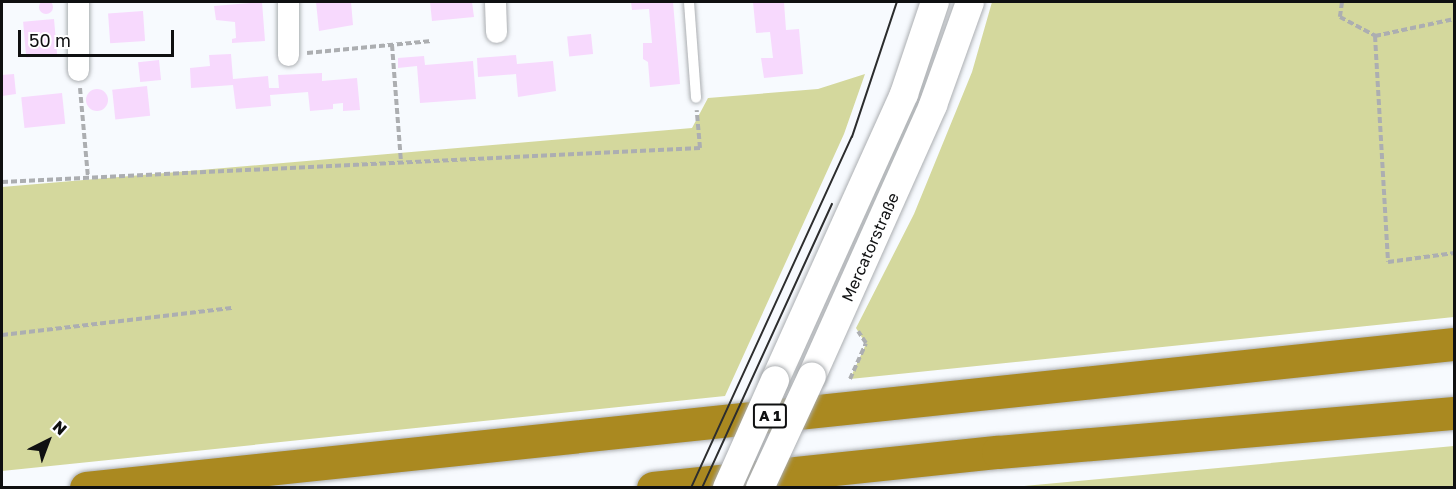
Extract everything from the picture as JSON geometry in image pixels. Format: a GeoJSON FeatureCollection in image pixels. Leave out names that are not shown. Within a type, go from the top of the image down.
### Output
{"type":"FeatureCollection","features":[{"type":"Feature","properties":{"kind":"highway","name":"A 1"},"geometry":{"type":"LineString","coordinates":[[86,488],[1455,344]]}},
{"type":"Feature","properties":{"kind":"highway"},"geometry":{"type":"LineString","coordinates":[[653,488],[1455,413]]}},
{"type":"Feature","properties":{"kind":"main road","name":"Mercatorstraße"},"geometry":{"type":"LineString","coordinates":[[727,488],[904,94],[935,2]]}},
{"type":"Feature","properties":{"kind":"main road","name":"Mercatorstraße"},"geometry":{"type":"LineString","coordinates":[[760,488],[933,105],[970,2]]}},
{"type":"Feature","properties":{"kind":"street"},"geometry":{"type":"LineString","coordinates":[[78,2],[78,70]]}},
{"type":"Feature","properties":{"kind":"street"},"geometry":{"type":"LineString","coordinates":[[288,2],[288,55]]}},
{"type":"Feature","properties":{"kind":"street"},"geometry":{"type":"LineString","coordinates":[[495,2],[496,32]]}},
{"type":"Feature","properties":{"kind":"lane"},"geometry":{"type":"LineString","coordinates":[[689,2],[696,98]]}},
{"type":"Feature","properties":{"kind":"path"},"geometry":{"type":"LineString","coordinates":[[1342,2],[1340,17],[1375,36],[1455,19]]}},
{"type":"Feature","properties":{"kind":"path"},"geometry":{"type":"LineString","coordinates":[[1375,36],[1388,262],[1455,252]]}},
{"type":"Feature","properties":{"kind":"path"},"geometry":{"type":"LineString","coordinates":[[288,55],[431,41]]}},
{"type":"Feature","properties":{"kind":"path"},"geometry":{"type":"LineString","coordinates":[[393,45],[401,163]]}},
{"type":"Feature","properties":{"kind":"path"},"geometry":{"type":"LineString","coordinates":[[78,70],[88,178]]}},
{"type":"Feature","properties":{"kind":"path"},"geometry":{"type":"LineString","coordinates":[[2,182],[700,148],[696,98]]}},
{"type":"Feature","properties":{"kind":"path"},"geometry":{"type":"LineString","coordinates":[[2,335],[233,309]]}},
{"type":"Feature","properties":{"kind":"path"},"geometry":{"type":"LineString","coordinates":[[850,378],[866,344],[855,328]]}},
{"type":"Feature","properties":{"kind":"green space"},"geometry":{"type":"Polygon","coordinates":[[[992,2],[1454,2],[1454,317],[850,379],[866,344],[856,328],[914,214],[972,72],[992,2]]]}},
{"type":"Feature","properties":{"kind":"green space"},"geometry":{"type":"Polygon","coordinates":[[[865,74],[844,134],[725,396],[2,471],[2,187],[692,128],[708,98],[818,89],[865,74]]]}},
{"type":"Feature","properties":{"kind":"green space"},"geometry":{"type":"Polygon","coordinates":[[[1454,446],[1454,487],[1013,487],[1454,446]]]}},
{"type":"Feature","properties":{"kind":"building"},"geometry":{"type":"Polygon","coordinates":[[[43,0],[49,0],[53,7],[49,14],[43,14],[39,10],[39,4],[43,0]]]}},
{"type":"Feature","properties":{"kind":"building"},"geometry":{"type":"Polygon","coordinates":[[[262,2],[265,41],[232,43],[232,39],[236,38],[235,22],[216,20],[214,6],[262,2]]]}},
{"type":"Feature","properties":{"kind":"building"},"geometry":{"type":"Polygon","coordinates":[[[316,2],[351,2],[353,25],[319,31],[316,2]]]}},
{"type":"Feature","properties":{"kind":"building"},"geometry":{"type":"Polygon","coordinates":[[[430,2],[472,2],[474,17],[432,21],[430,2]]]}},
{"type":"Feature","properties":{"kind":"building"},"geometry":{"type":"Polygon","coordinates":[[[631,2],[673,2],[680,84],[650,87],[648,62],[643,59],[643,43],[652,43],[649,9],[632,10],[631,2]]]}},
{"type":"Feature","properties":{"kind":"building"},"geometry":{"type":"Polygon","coordinates":[[[753,2],[784,2],[786,30],[799,29],[803,74],[764,78],[761,58],[773,58],[770,32],[756,33],[753,2]]]}},
{"type":"Feature","properties":{"kind":"building"},"geometry":{"type":"Polygon","coordinates":[[[143,11],[145,41],[110,43],[108,13],[143,11]]]}},
{"type":"Feature","properties":{"kind":"building"},"geometry":{"type":"Polygon","coordinates":[[[54,19],[57,55],[26,58],[23,22],[54,19]]]}},
{"type":"Feature","properties":{"kind":"building"},"geometry":{"type":"Polygon","coordinates":[[[591,34],[593,54],[569,56],[567,37],[591,34]]]}},
{"type":"Feature","properties":{"kind":"building"},"geometry":{"type":"Polygon","coordinates":[[[231,54],[233,79],[268,76],[269,88],[279,88],[278,75],[322,73],[322,81],[357,78],[360,110],[343,111],[343,103],[333,104],[333,109],[310,111],[308,92],[270,95],[271,106],[236,109],[233,85],[191,88],[190,68],[210,66],[209,55],[231,54]]]}},
{"type":"Feature","properties":{"kind":"building"},"geometry":{"type":"Polygon","coordinates":[[[516,55],[517,64],[553,61],[556,91],[518,97],[516,74],[478,77],[477,58],[516,55]]]}},
{"type":"Feature","properties":{"kind":"building"},"geometry":{"type":"Polygon","coordinates":[[[424,56],[425,65],[473,61],[476,99],[420,103],[417,66],[398,68],[398,58],[424,56]]]}},
{"type":"Feature","properties":{"kind":"building"},"geometry":{"type":"Polygon","coordinates":[[[159,60],[161,80],[140,82],[138,62],[159,60]]]}},
{"type":"Feature","properties":{"kind":"building"},"geometry":{"type":"Polygon","coordinates":[[[14,74],[16,94],[2,96],[2,75],[14,74]]]}},
{"type":"Feature","properties":{"kind":"building"},"geometry":{"type":"Polygon","coordinates":[[[147,86],[150,116],[115,119],[112,90],[147,86]]]}},
{"type":"Feature","properties":{"kind":"building"},"geometry":{"type":"Polygon","coordinates":[[[97,89],[105,92],[108,100],[105,108],[97,111],[89,108],[86,100],[89,92],[97,89]]]}},
{"type":"Feature","properties":{"kind":"building"},"geometry":{"type":"Polygon","coordinates":[[[62,93],[65,124],[24,128],[21,97],[62,93]]]}},
{"type":"Feature","properties":{"kind":"tram line"},"geometry":{"type":"LineString","coordinates":[[691,488],[852,137],[897,2]]}},
{"type":"Feature","properties":{"kind":"tram line"},"geometry":{"type":"LineString","coordinates":[[702,488],[832,204]]}}]}
